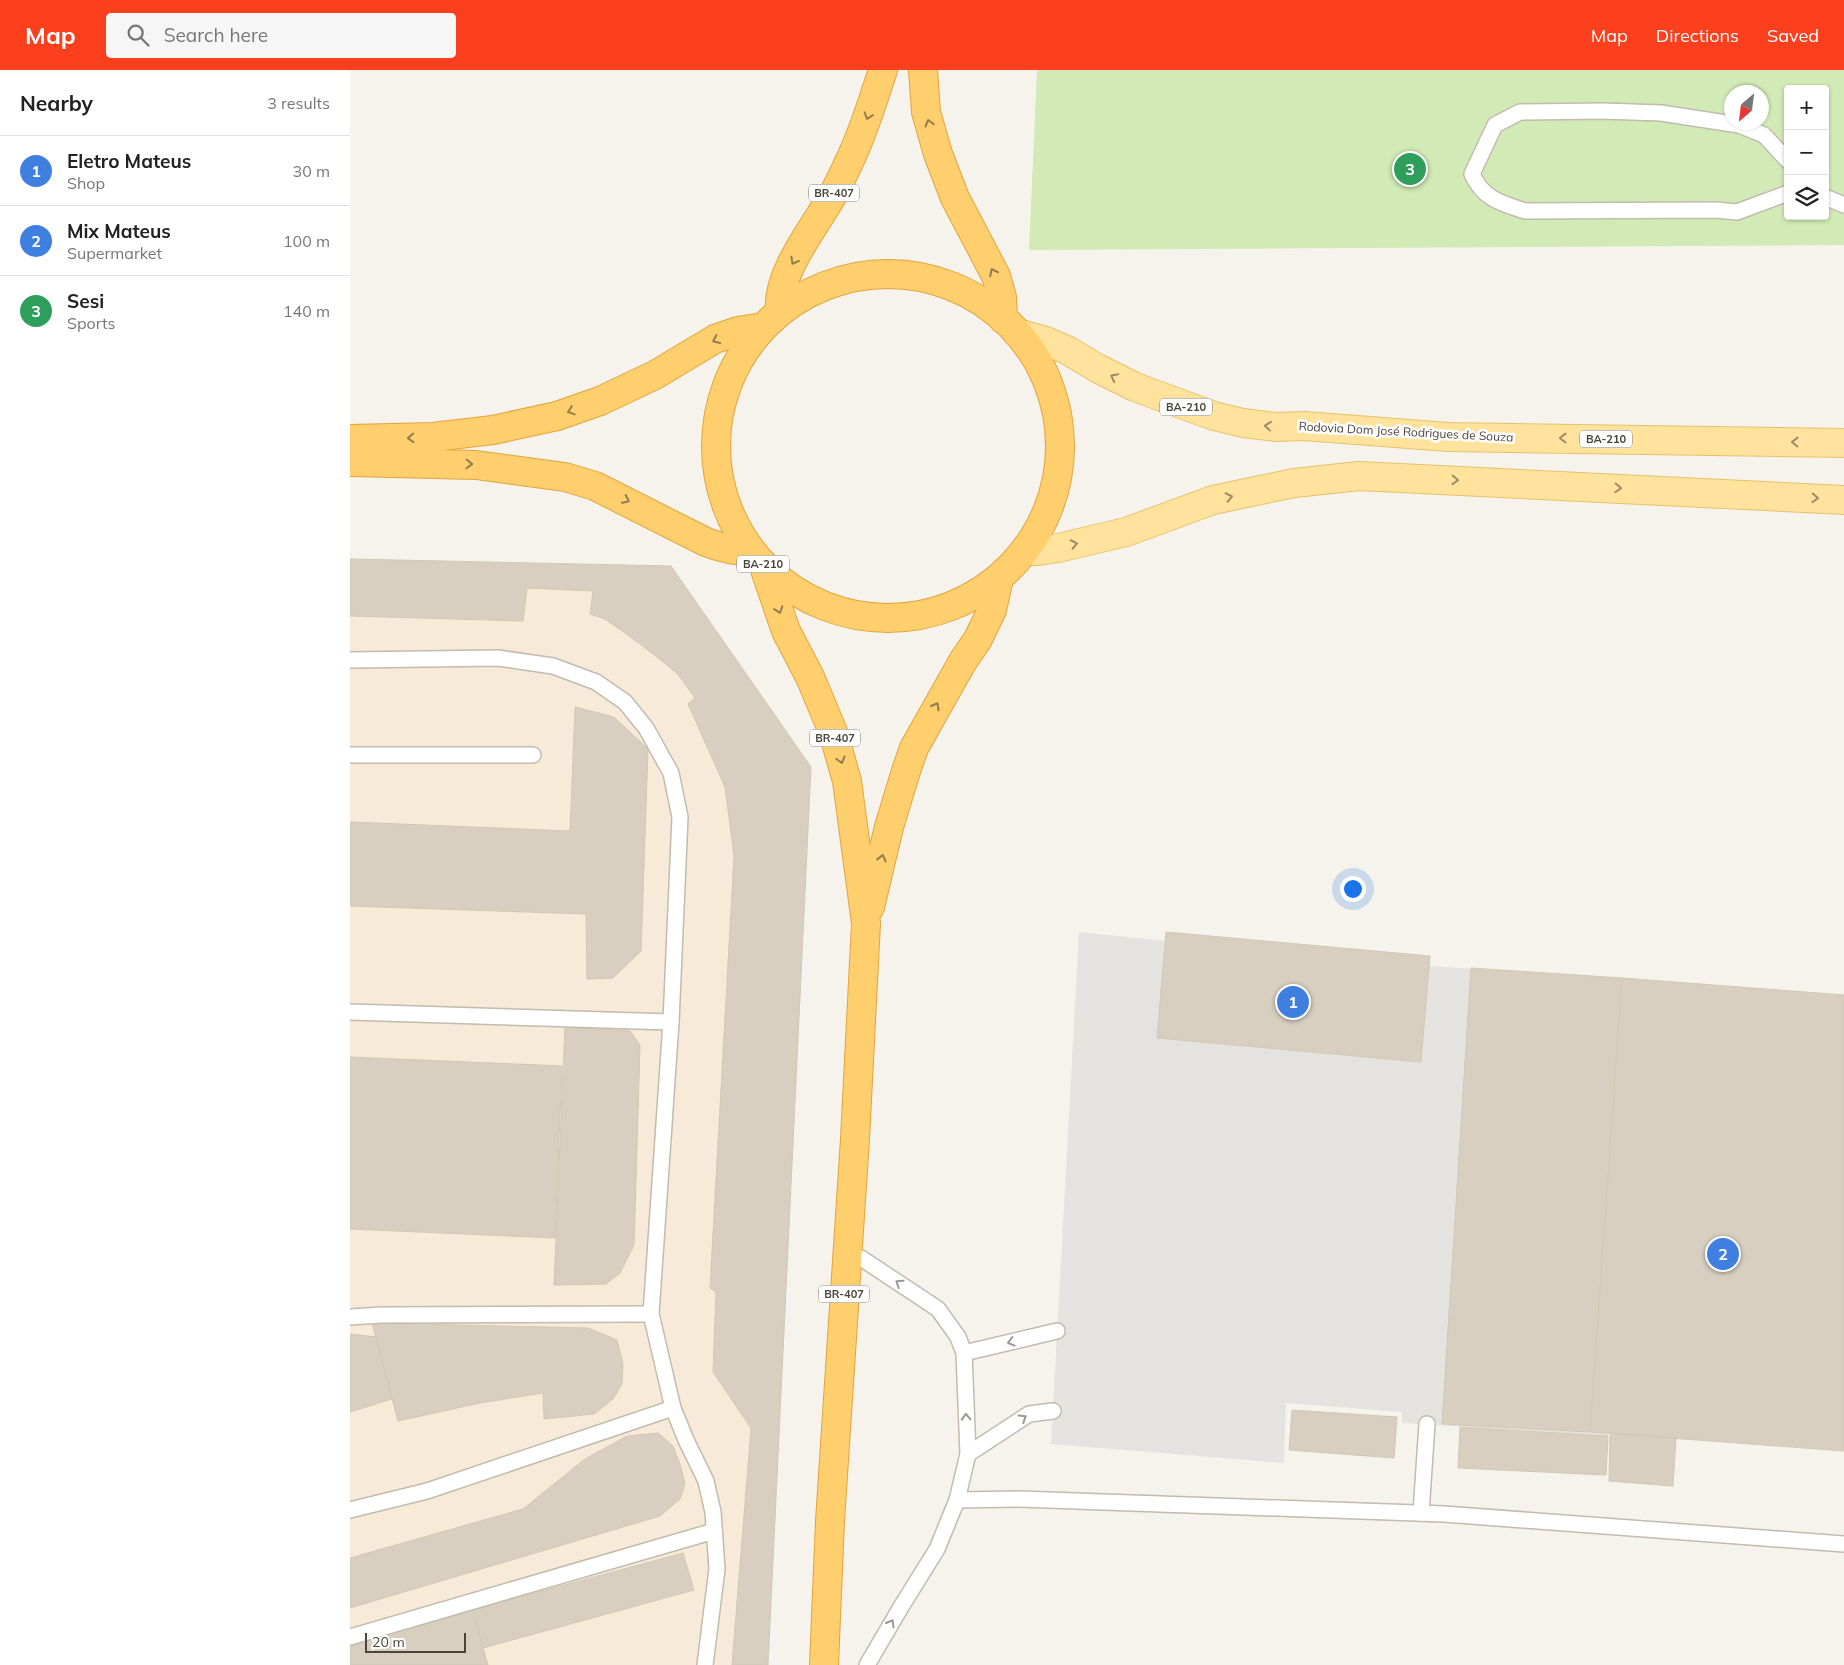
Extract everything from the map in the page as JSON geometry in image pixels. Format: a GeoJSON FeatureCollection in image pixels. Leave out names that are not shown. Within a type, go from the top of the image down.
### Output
{"type":"FeatureCollection","features":[{"type":"Feature","properties":{"kind":"highway","name":"BR-407"},"geometry":{"type":"LineString","coordinates":[[772,319],[783,284],[812,228],[832,197],[850,159],[866,123],[884,70]]}},
{"type":"Feature","properties":{"kind":"highway"},"geometry":{"type":"LineString","coordinates":[[923,70],[926,112],[938,154],[955,198],[996,276],[1010,326]]}},
{"type":"Feature","properties":{"kind":"highway","name":"BA-210"},"geometry":{"type":"LineString","coordinates":[[350,439],[433,437],[484,431],[558,416],[600,401],[655,375],[715,339],[772,319],[810,293],[842,280],[876,275],[910,276],[944,284],[975,298],[1010,326],[1035,357],[1048,383],[1057,412],[1060,441],[1059,470],[1052,498],[1042,526],[1026,551],[999,578],[969,599],[934,612],[897,618],[860,616],[824,606],[791,589],[757,558],[731,517],[719,480],[716,440],[721,402],[735,365],[772,319]]}},
{"type":"Feature","properties":{"kind":"highway","name":"BA-210"},"geometry":{"type":"LineString","coordinates":[[350,462],[476,465],[565,476],[596,486],[720,548],[738,551],[757,558]]}},
{"type":"Feature","properties":{"kind":"highway","name":"BR-407"},"geometry":{"type":"LineString","coordinates":[[757,558],[786,630],[810,677],[833,732],[848,781],[866,923],[855,1139],[831,1512],[824,1665]]}},
{"type":"Feature","properties":{"kind":"highway","name":"BR-407"},"geometry":{"type":"LineString","coordinates":[[866,923],[889,828],[914,748],[963,661],[978,639],[992,610],[999,578]]}},
{"type":"Feature","properties":{"kind":"main road","name":"Rodovia Dom José Rodrigues de Souza"},"geometry":{"type":"LineString","coordinates":[[1010,326],[1067,350],[1135,387],[1214,416],[1243,423],[1276,427],[1304,426],[1448,437],[1844,443]]}},
{"type":"Feature","properties":{"kind":"main road"},"geometry":{"type":"LineString","coordinates":[[1026,551],[1058,548],[1126,532],[1213,500],[1294,483],[1359,476],[1717,492],[1844,500]]}},
{"type":"Feature","properties":{"kind":"lane"},"geometry":{"type":"LineString","coordinates":[[1784,156],[1764,134],[1739,125],[1661,113],[1603,111],[1520,112],[1495,125],[1472,174],[1478,187],[1499,203],[1525,211],[1717,210],[1737,212],[1784,194]]}},
{"type":"Feature","properties":{"kind":"lane"},"geometry":{"type":"LineString","coordinates":[[1829,199],[1844,206]]}},
{"type":"Feature","properties":{"kind":"lane"},"geometry":{"type":"LineString","coordinates":[[350,660],[498,658],[553,666],[596,682],[625,702],[646,728],[672,773],[680,817],[672,1022],[651,1314],[673,1408],[706,1481],[713,1512],[717,1569],[705,1665]]}},
{"type":"Feature","properties":{"kind":"lane"},"geometry":{"type":"LineString","coordinates":[[350,755],[533,755]]}},
{"type":"Feature","properties":{"kind":"lane"},"geometry":{"type":"LineString","coordinates":[[350,1012],[672,1022]]}},
{"type":"Feature","properties":{"kind":"lane"},"geometry":{"type":"LineString","coordinates":[[847,1255],[862,1258],[938,1309],[958,1337],[964,1353],[968,1454],[957,1500],[937,1549],[900,1606],[867,1665]]}},
{"type":"Feature","properties":{"kind":"lane"},"geometry":{"type":"LineString","coordinates":[[350,1317],[382,1315],[651,1314]]}},
{"type":"Feature","properties":{"kind":"lane"},"geometry":{"type":"LineString","coordinates":[[964,1353],[1057,1331]]}},
{"type":"Feature","properties":{"kind":"lane"},"geometry":{"type":"LineString","coordinates":[[350,1510],[427,1492],[673,1408]]}},
{"type":"Feature","properties":{"kind":"lane"},"geometry":{"type":"LineString","coordinates":[[968,1454],[1029,1414],[1053,1411]]}},
{"type":"Feature","properties":{"kind":"lane"},"geometry":{"type":"LineString","coordinates":[[1422,1513],[1427,1424]]}},
{"type":"Feature","properties":{"kind":"lane"},"geometry":{"type":"LineString","coordinates":[[957,1500],[1020,1499],[1422,1513],[1844,1544]]}},
{"type":"Feature","properties":{"kind":"lane"},"geometry":{"type":"LineString","coordinates":[[350,1637],[714,1531]]}},
{"type":"Feature","properties":{"kind":"shaded area"},"geometry":{"type":"Polygon","coordinates":[[[350,559],[671,566],[811,767],[768,1665],[350,1665],[350,559]]]}},
{"type":"Feature","properties":{"kind":"shaded area"},"geometry":{"type":"Polygon","coordinates":[[[1079,932],[1165,941],[1157,1038],[1420,1062],[1429,966],[1622,978],[1590,1431],[1608,1433],[1608,1436],[1402,1423],[1402,1412],[1286,1403],[1284,1463],[1051,1444],[1079,932]]]}},
{"type":"Feature","properties":{"kind":"green space"},"geometry":{"type":"Polygon","coordinates":[[[1037,70],[1844,70],[1844,245],[1029,250],[1037,70]]]}},
{"type":"Feature","properties":{"kind":"building"},"geometry":{"type":"Polygon","coordinates":[[[350,559],[671,566],[811,767],[768,1665],[732,1665],[751,1428],[713,1372],[716,1292],[710,1288],[734,856],[725,787],[688,704],[695,698],[677,673],[605,619],[590,614],[593,591],[527,588],[523,621],[350,616],[350,559]]]}},
{"type":"Feature","properties":{"kind":"building"},"geometry":{"type":"Polygon","coordinates":[[[575,707],[614,717],[648,749],[641,951],[613,978],[587,979],[586,914],[350,906],[350,822],[570,831],[575,707]]]}},
{"type":"Feature","properties":{"kind":"building"},"geometry":{"type":"Polygon","coordinates":[[[1166,932],[1430,956],[1421,1062],[1157,1038],[1166,932]]]}},
{"type":"Feature","properties":{"kind":"building"},"geometry":{"type":"Polygon","coordinates":[[[1471,968],[1622,978],[1590,1432],[1442,1424],[1471,968]]]}},
{"type":"Feature","properties":{"kind":"building"},"geometry":{"type":"Polygon","coordinates":[[[1622,978],[1844,995],[1844,1451],[1590,1432],[1622,978]]]}},
{"type":"Feature","properties":{"kind":"building"},"geometry":{"type":"Polygon","coordinates":[[[565,1027],[630,1031],[640,1045],[634,1245],[620,1273],[606,1284],[554,1285],[565,1027]]]}},
{"type":"Feature","properties":{"kind":"building"},"geometry":{"type":"Polygon","coordinates":[[[350,1057],[562,1066],[555,1238],[350,1229],[350,1057]]]}},
{"type":"Feature","properties":{"kind":"building"},"geometry":{"type":"Polygon","coordinates":[[[372,1323],[588,1328],[617,1340],[623,1364],[622,1384],[613,1399],[594,1414],[544,1419],[543,1393],[480,1403],[398,1421],[372,1323]]]}},
{"type":"Feature","properties":{"kind":"building"},"geometry":{"type":"Polygon","coordinates":[[[350,1334],[376,1337],[392,1399],[350,1412],[350,1334]]]}},
{"type":"Feature","properties":{"kind":"building"},"geometry":{"type":"Polygon","coordinates":[[[1292,1410],[1397,1417],[1394,1458],[1289,1450],[1292,1410]]]}},
{"type":"Feature","properties":{"kind":"building"},"geometry":{"type":"Polygon","coordinates":[[[1460,1427],[1608,1436],[1606,1475],[1458,1468],[1460,1427]]]}},
{"type":"Feature","properties":{"kind":"building"},"geometry":{"type":"Polygon","coordinates":[[[658,1433],[673,1446],[685,1484],[680,1499],[660,1516],[350,1608],[350,1558],[523,1509],[585,1459],[627,1436],[658,1433]]]}},
{"type":"Feature","properties":{"kind":"building"},"geometry":{"type":"Polygon","coordinates":[[[1610,1433],[1676,1438],[1673,1486],[1609,1481],[1610,1433]]]}},
{"type":"Feature","properties":{"kind":"building"},"geometry":{"type":"Polygon","coordinates":[[[683,1553],[694,1590],[483,1648],[472,1610],[683,1553]]]}},
{"type":"Feature","properties":{"kind":"building"},"geometry":{"type":"Polygon","coordinates":[[[472,1610],[488,1665],[350,1665],[350,1644],[472,1610]]]}},
{"type":"Feature","properties":{"kind":"place","name":"Sesi"},"geometry":{"type":"Point","coordinates":[1410,169]}},
{"type":"Feature","properties":{"kind":"place","name":"Eletro Mateus"},"geometry":{"type":"Point","coordinates":[1293,1002]}},
{"type":"Feature","properties":{"kind":"place","name":"Mix Mateus"},"geometry":{"type":"Point","coordinates":[1723,1254]}}]}
